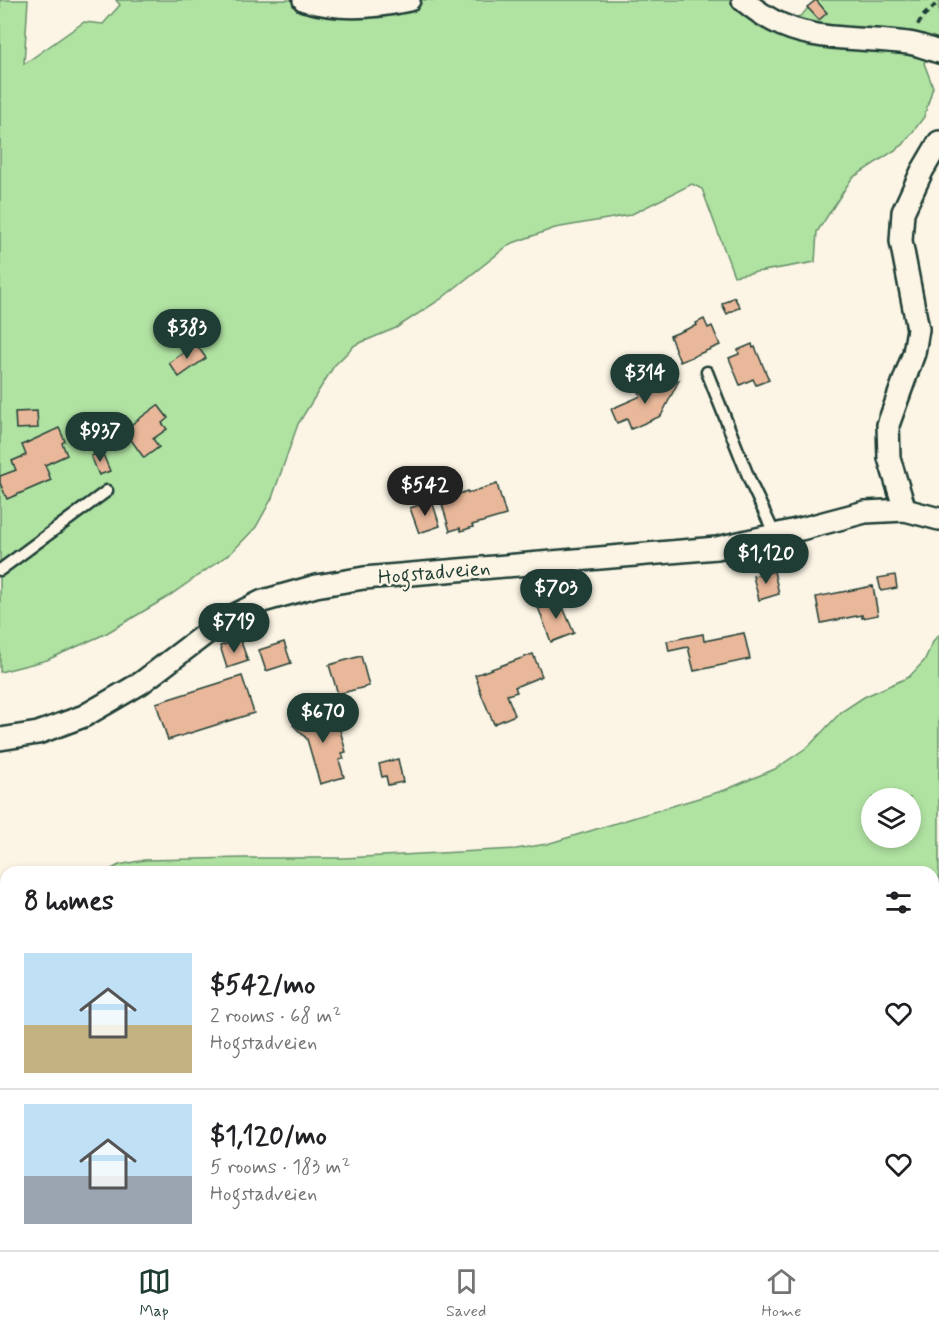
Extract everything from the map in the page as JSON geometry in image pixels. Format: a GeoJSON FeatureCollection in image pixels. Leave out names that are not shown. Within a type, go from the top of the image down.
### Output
{"type":"FeatureCollection","features":[{"type":"Feature","properties":{"kind":"street"},"geometry":{"type":"LineString","coordinates":[[304,0],[324,6],[359,7],[409,0]]}},
{"type":"Feature","properties":{"kind":"street"},"geometry":{"type":"LineString","coordinates":[[743,0],[755,10],[783,25],[805,33],[909,43],[939,52]]}},
{"type":"Feature","properties":{"kind":"street"},"geometry":{"type":"LineString","coordinates":[[905,510],[889,458],[888,424],[914,353],[918,329],[902,241],[903,212],[922,171],[939,142]]}},
{"type":"Feature","properties":{"kind":"street","name":"Hogstadveien"},"geometry":{"type":"LineString","coordinates":[[0,739],[38,734],[84,716],[141,683],[221,622],[263,601],[316,586],[364,578],[717,548],[775,536],[865,512],[905,510],[939,519]]}},
{"type":"Feature","properties":{"kind":"lane"},"geometry":{"type":"LineString","coordinates":[[707,372],[752,486],[775,536]]}},
{"type":"Feature","properties":{"kind":"lane"},"geometry":{"type":"LineString","coordinates":[[0,570],[107,491]]}},
{"type":"Feature","properties":{"kind":"path"},"geometry":{"type":"LineString","coordinates":[[909,43],[922,17],[939,2]]}},
{"type":"Feature","properties":{"kind":"green space"},"geometry":{"type":"Polygon","coordinates":[[[0,0],[28,0],[24,64],[84,22],[103,24],[120,5],[116,0],[735,0],[775,27],[802,15],[815,0],[939,0],[939,51],[934,49],[924,63],[933,87],[924,117],[903,145],[852,178],[817,232],[815,262],[734,276],[702,189],[692,184],[630,215],[555,228],[510,244],[441,299],[396,328],[355,345],[334,366],[298,424],[272,498],[256,527],[232,552],[166,598],[105,634],[47,660],[0,672],[0,0]]]}},
{"type":"Feature","properties":{"kind":"green space"},"geometry":{"type":"Polygon","coordinates":[[[939,635],[939,866],[117,866],[144,860],[344,858],[516,849],[547,844],[725,790],[775,769],[809,746],[841,712],[864,697],[909,677],[924,661],[934,640],[939,635]]]}},
{"type":"Feature","properties":{"kind":"building"},"geometry":{"type":"Polygon","coordinates":[[[816,0],[827,13],[819,20],[807,7],[816,0]]]}},
{"type":"Feature","properties":{"kind":"building"},"geometry":{"type":"Polygon","coordinates":[[[734,297],[740,307],[727,314],[722,304],[734,297]]]}},
{"type":"Feature","properties":{"kind":"building"},"geometry":{"type":"Polygon","coordinates":[[[704,319],[708,328],[712,326],[720,345],[680,362],[670,336],[697,325],[696,323],[704,319]]]}},
{"type":"Feature","properties":{"kind":"building"},"geometry":{"type":"Polygon","coordinates":[[[196,344],[206,358],[179,377],[169,363],[196,344]]]}},
{"type":"Feature","properties":{"kind":"building"},"geometry":{"type":"Polygon","coordinates":[[[752,344],[769,380],[756,385],[753,379],[740,385],[729,358],[739,354],[738,350],[752,344]]]}},
{"type":"Feature","properties":{"kind":"building"},"geometry":{"type":"Polygon","coordinates":[[[679,380],[661,416],[631,429],[627,419],[617,423],[611,409],[641,396],[638,390],[655,383],[658,389],[679,380]]]}},
{"type":"Feature","properties":{"kind":"building"},"geometry":{"type":"Polygon","coordinates":[[[158,405],[168,418],[162,423],[167,429],[153,439],[159,447],[144,458],[124,430],[158,405]]]}},
{"type":"Feature","properties":{"kind":"building"},"geometry":{"type":"Polygon","coordinates":[[[37,411],[38,428],[16,429],[15,412],[37,411]]]}},
{"type":"Feature","properties":{"kind":"building"},"geometry":{"type":"Polygon","coordinates":[[[59,428],[65,441],[62,443],[67,455],[45,465],[51,480],[7,499],[0,483],[0,476],[16,470],[12,461],[26,455],[22,445],[59,428]]]}},
{"type":"Feature","properties":{"kind":"building"},"geometry":{"type":"Polygon","coordinates":[[[102,452],[110,471],[99,475],[91,456],[102,452]]]}},
{"type":"Feature","properties":{"kind":"building"},"geometry":{"type":"Polygon","coordinates":[[[497,484],[506,515],[472,525],[473,527],[461,531],[460,528],[450,531],[441,501],[467,491],[468,493],[497,484]]]}},
{"type":"Feature","properties":{"kind":"building"},"geometry":{"type":"Polygon","coordinates":[[[432,501],[440,526],[419,533],[410,508],[432,501]]]}},
{"type":"Feature","properties":{"kind":"building"},"geometry":{"type":"Polygon","coordinates":[[[774,571],[779,594],[759,600],[753,576],[774,571]]]}},
{"type":"Feature","properties":{"kind":"building"},"geometry":{"type":"Polygon","coordinates":[[[895,575],[897,588],[881,591],[878,578],[895,575]]]}},
{"type":"Feature","properties":{"kind":"building"},"geometry":{"type":"Polygon","coordinates":[[[873,586],[878,615],[862,618],[862,615],[821,623],[816,597],[873,586]]]}},
{"type":"Feature","properties":{"kind":"building"},"geometry":{"type":"Polygon","coordinates":[[[559,598],[574,633],[551,642],[538,607],[559,598]]]}},
{"type":"Feature","properties":{"kind":"building"},"geometry":{"type":"Polygon","coordinates":[[[744,633],[750,659],[694,671],[688,647],[669,651],[667,641],[703,634],[704,641],[744,633]]]}},
{"type":"Feature","properties":{"kind":"building"},"geometry":{"type":"Polygon","coordinates":[[[240,639],[248,661],[227,668],[220,646],[240,639]]]}},
{"type":"Feature","properties":{"kind":"building"},"geometry":{"type":"Polygon","coordinates":[[[284,642],[291,663],[266,671],[259,650],[284,642]]]}},
{"type":"Feature","properties":{"kind":"building"},"geometry":{"type":"Polygon","coordinates":[[[533,654],[542,676],[515,687],[517,692],[507,695],[515,715],[494,724],[475,675],[533,654]]]}},
{"type":"Feature","properties":{"kind":"building"},"geometry":{"type":"Polygon","coordinates":[[[361,656],[369,686],[338,694],[329,665],[361,656]]]}},
{"type":"Feature","properties":{"kind":"building"},"geometry":{"type":"Polygon","coordinates":[[[242,676],[254,713],[168,740],[156,703],[242,676]]]}},
{"type":"Feature","properties":{"kind":"building"},"geometry":{"type":"Polygon","coordinates":[[[312,706],[329,723],[333,719],[339,726],[346,752],[342,753],[344,759],[339,760],[344,777],[320,784],[307,739],[293,725],[312,706]]]}},
{"type":"Feature","properties":{"kind":"building"},"geometry":{"type":"Polygon","coordinates":[[[398,759],[403,782],[388,785],[386,776],[382,777],[379,764],[398,759]]]}}]}
